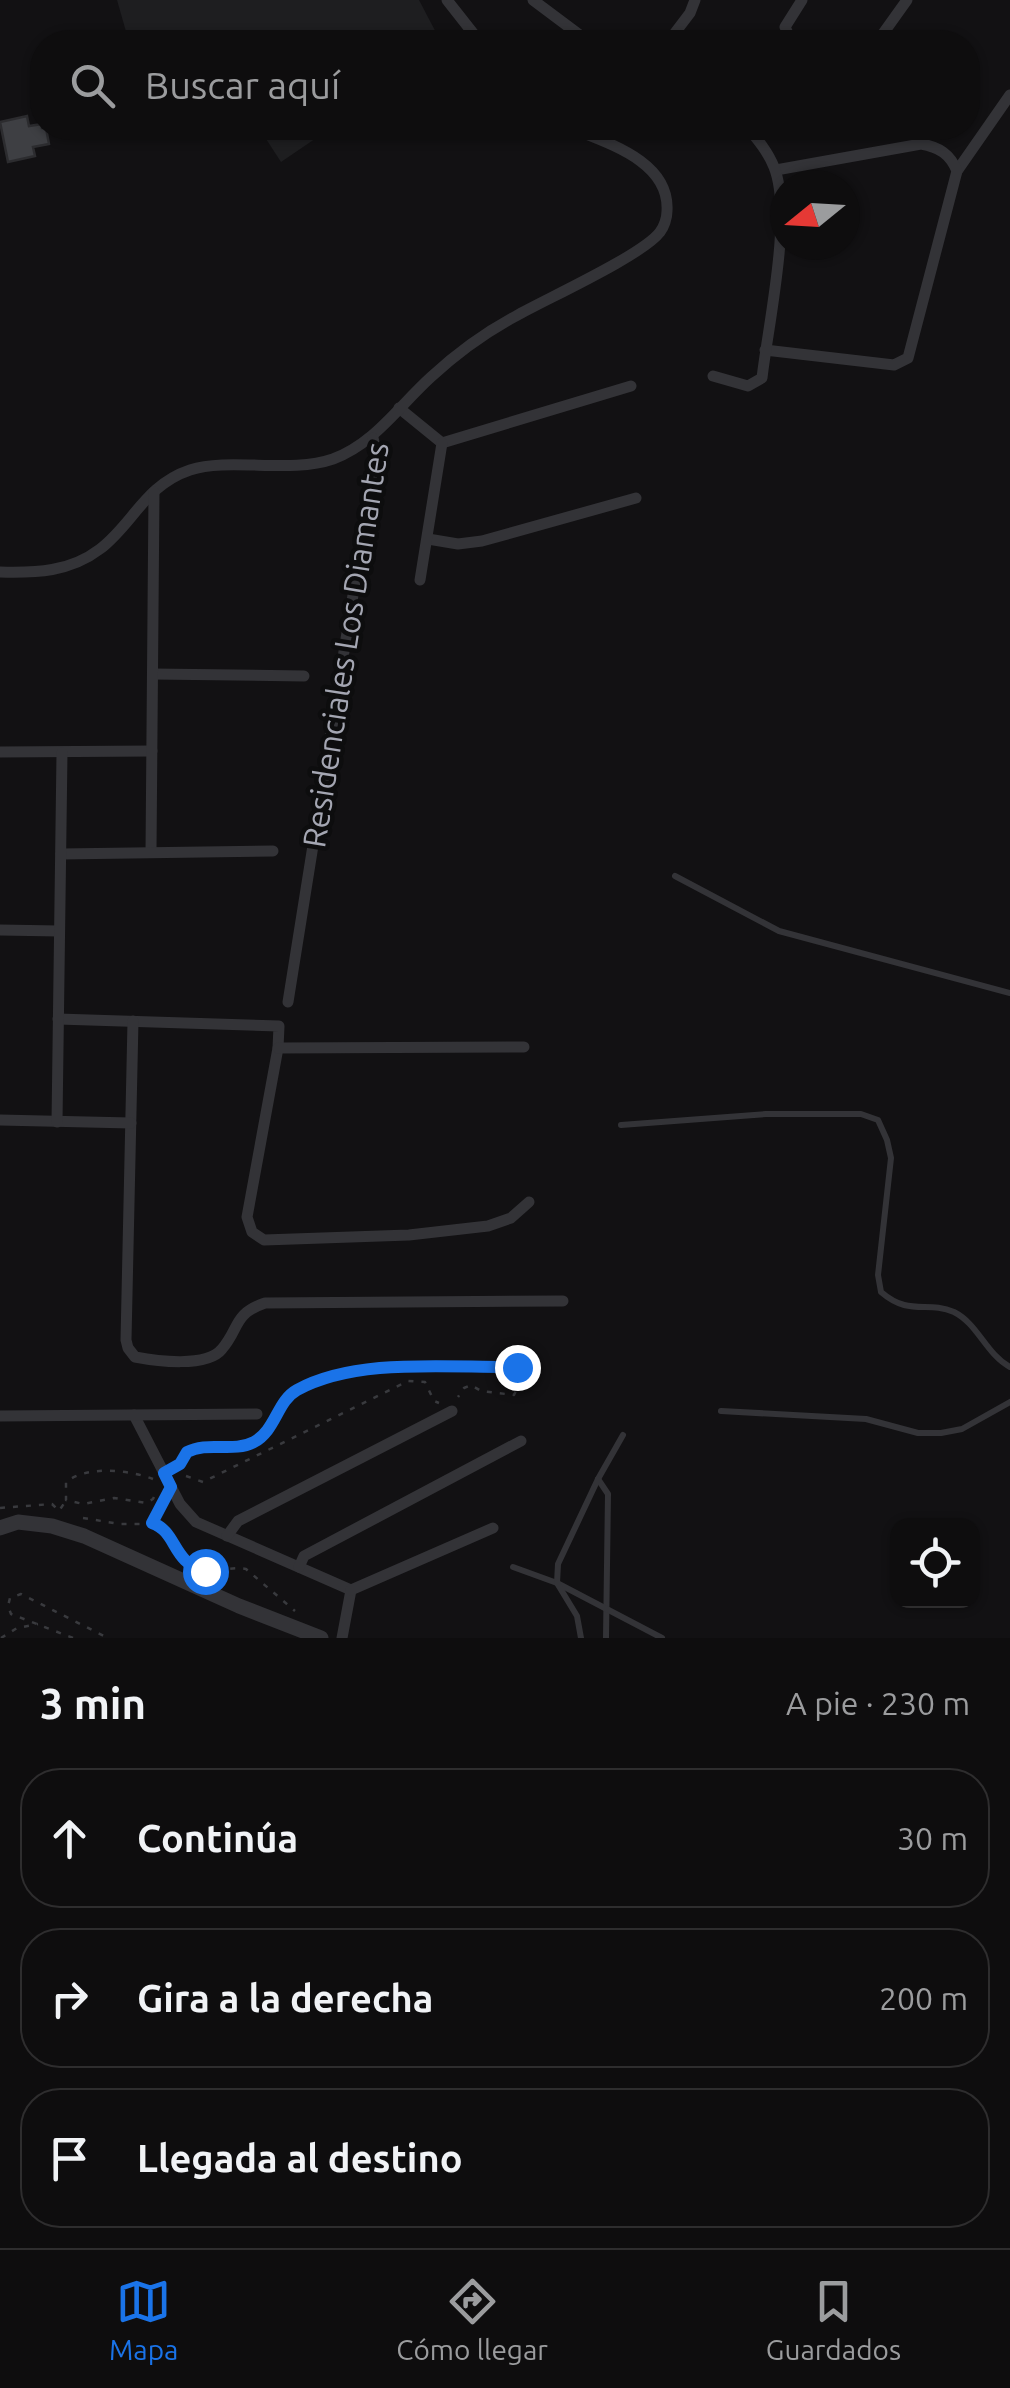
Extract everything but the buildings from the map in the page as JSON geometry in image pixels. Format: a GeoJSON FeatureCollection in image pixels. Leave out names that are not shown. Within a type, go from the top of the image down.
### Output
{"type":"FeatureCollection","features":[{"type":"Feature","properties":{"kind":"street"},"geometry":{"type":"LineString","coordinates":[[446,0],[470,30]]}},
{"type":"Feature","properties":{"kind":"street"},"geometry":{"type":"LineString","coordinates":[[533,0],[572,30]]}},
{"type":"Feature","properties":{"kind":"street"},"geometry":{"type":"LineString","coordinates":[[677,30],[695,0]]}},
{"type":"Feature","properties":{"kind":"street"},"geometry":{"type":"LineString","coordinates":[[786,30],[802,0]]}},
{"type":"Feature","properties":{"kind":"street"},"geometry":{"type":"LineString","coordinates":[[887,30],[908,0]]}},
{"type":"Feature","properties":{"kind":"street"},"geometry":{"type":"LineString","coordinates":[[980,137],[1010,95]]}},
{"type":"Feature","properties":{"kind":"street","name":"Residenciales Los Diamantes"},"geometry":{"type":"LineString","coordinates":[[288,1002],[376,451],[372,438],[432,376],[482,338],[659,234],[668,209],[648,167],[632,154],[599,140]]}},
{"type":"Feature","properties":{"kind":"street"},"geometry":{"type":"LineString","coordinates":[[756,140],[776,170],[921,144],[942,150],[952,159],[956,171]]}},
{"type":"Feature","properties":{"kind":"street"},"geometry":{"type":"LineString","coordinates":[[765,350],[894,365],[908,358],[956,171],[978,140]]}},
{"type":"Feature","properties":{"kind":"street"},"geometry":{"type":"LineString","coordinates":[[713,376],[748,386],[762,378],[778,260]]}},
{"type":"Feature","properties":{"kind":"street"},"geometry":{"type":"LineString","coordinates":[[442,443],[632,386]]}},
{"type":"Feature","properties":{"kind":"street"},"geometry":{"type":"LineString","coordinates":[[399,408],[442,443]]}},
{"type":"Feature","properties":{"kind":"street"},"geometry":{"type":"LineString","coordinates":[[0,572],[36,574],[82,560],[103,547],[138,504],[194,468],[310,464],[338,457],[372,438]]}},
{"type":"Feature","properties":{"kind":"street"},"geometry":{"type":"LineString","coordinates":[[420,580],[442,443]]}},
{"type":"Feature","properties":{"kind":"street"},"geometry":{"type":"LineString","coordinates":[[151,852],[154,492]]}},
{"type":"Feature","properties":{"kind":"street"},"geometry":{"type":"LineString","coordinates":[[428,539],[458,544],[482,541],[636,498]]}},
{"type":"Feature","properties":{"kind":"street"},"geometry":{"type":"LineString","coordinates":[[152,674],[304,676]]}},
{"type":"Feature","properties":{"kind":"street"},"geometry":{"type":"LineString","coordinates":[[0,752],[152,751]]}},
{"type":"Feature","properties":{"kind":"street"},"geometry":{"type":"LineString","coordinates":[[57,1122],[62,753]]}},
{"type":"Feature","properties":{"kind":"street"},"geometry":{"type":"LineString","coordinates":[[61,854],[273,851]]}},
{"type":"Feature","properties":{"kind":"street"},"geometry":{"type":"LineString","coordinates":[[0,930],[59,931]]}},
{"type":"Feature","properties":{"kind":"street"},"geometry":{"type":"LineString","coordinates":[[58,1019],[280,1028],[248,1217],[252,1232],[269,1241],[442,1232],[502,1222],[530,1202]]}},
{"type":"Feature","properties":{"kind":"street"},"geometry":{"type":"LineString","coordinates":[[134,1021],[126,1340],[138,1358],[207,1359],[224,1348],[238,1318],[255,1306],[275,1302],[564,1302]]}},
{"type":"Feature","properties":{"kind":"street"},"geometry":{"type":"LineString","coordinates":[[278,1048],[524,1048]]}},
{"type":"Feature","properties":{"kind":"street"},"geometry":{"type":"LineString","coordinates":[[0,1120],[132,1124]]}},
{"type":"Feature","properties":{"kind":"street"},"geometry":{"type":"LineString","coordinates":[[226,1536],[238,1521],[452,1411]]}},
{"type":"Feature","properties":{"kind":"street"},"geometry":{"type":"LineString","coordinates":[[0,1416],[257,1414]]}},
{"type":"Feature","properties":{"kind":"street"},"geometry":{"type":"LineString","coordinates":[[134,1415],[188,1514],[226,1536],[351,1590],[493,1528]]}},
{"type":"Feature","properties":{"kind":"street"},"geometry":{"type":"LineString","coordinates":[[299,1567],[304,1556],[521,1441]]}},
{"type":"Feature","properties":{"kind":"street"},"geometry":{"type":"LineString","coordinates":[[0,1528],[18,1522],[52,1526],[84,1536],[239,1606],[321,1638]]}},
{"type":"Feature","properties":{"kind":"street"},"geometry":{"type":"LineString","coordinates":[[342,1638],[351,1590]]}},
{"type":"Feature","properties":{"kind":"lane"},"geometry":{"type":"LineString","coordinates":[[674,876],[779,931],[1010,993]]}},
{"type":"Feature","properties":{"kind":"lane"},"geometry":{"type":"LineString","coordinates":[[621,1126],[766,1114],[861,1114],[878,1120],[891,1158],[878,1275],[880,1292],[906,1308],[952,1311],[966,1320],[988,1350],[1010,1367]]}},
{"type":"Feature","properties":{"kind":"lane"},"geometry":{"type":"LineString","coordinates":[[721,1411],[866,1419],[918,1433],[941,1433],[962,1428],[1010,1402]]}},
{"type":"Feature","properties":{"kind":"lane"},"geometry":{"type":"LineString","coordinates":[[581,1638],[576,1616],[557,1583],[558,1564],[623,1435]]}},
{"type":"Feature","properties":{"kind":"lane"},"geometry":{"type":"LineString","coordinates":[[598,1479],[608,1494],[606,1638]]}},
{"type":"Feature","properties":{"kind":"lane"},"geometry":{"type":"LineString","coordinates":[[513,1567],[557,1583],[662,1638]]}},
{"type":"Feature","properties":{"kind":"path"},"geometry":{"type":"LineString","coordinates":[[164,1473],[180,1464],[187,1452],[195,1448],[241,1446],[255,1441],[268,1432],[286,1398],[329,1378],[359,1370],[517,1367],[520,1382],[514,1395],[470,1385],[448,1406],[434,1400],[424,1382],[408,1381],[202,1482],[186,1476],[180,1464]]}},
{"type":"Feature","properties":{"kind":"path"},"geometry":{"type":"LineString","coordinates":[[0,1508],[52,1504],[59,1511],[66,1500],[64,1486],[69,1478],[90,1472],[143,1475],[153,1479],[157,1487],[153,1499],[146,1503],[114,1498],[84,1504],[66,1500]]}},
{"type":"Feature","properties":{"kind":"path"},"geometry":{"type":"LineString","coordinates":[[152,1523],[171,1487]]}},
{"type":"Feature","properties":{"kind":"path"},"geometry":{"type":"LineString","coordinates":[[74,1516],[120,1524],[152,1523],[166,1531],[178,1555],[190,1566],[205,1571],[246,1569],[300,1614]]}},
{"type":"Feature","properties":{"kind":"path"},"geometry":{"type":"LineString","coordinates":[[73,1638],[11,1614],[10,1598],[21,1594],[108,1638]]}},
{"type":"Feature","properties":{"kind":"path"},"geometry":{"type":"LineString","coordinates":[[1,1638],[17,1628],[40,1624]]}},
{"type":"Feature","properties":{"kind":"shaded area"},"geometry":{"type":"Polygon","coordinates":[[[117,0],[419,0],[435,30],[126,30],[117,0]]]}},
{"type":"Feature","properties":{"kind":"shaded area"},"geometry":{"type":"Polygon","coordinates":[[[267,140],[313,140],[281,162],[267,140]]]}},
{"type":"Feature","properties":{"kind":"route"},"geometry":{"type":"LineString","coordinates":[[205,1571],[184,1561],[166,1531],[152,1523],[171,1487],[164,1473],[180,1464],[187,1452],[255,1441],[268,1432],[286,1398],[329,1378],[359,1370],[517,1367]]}}]}
